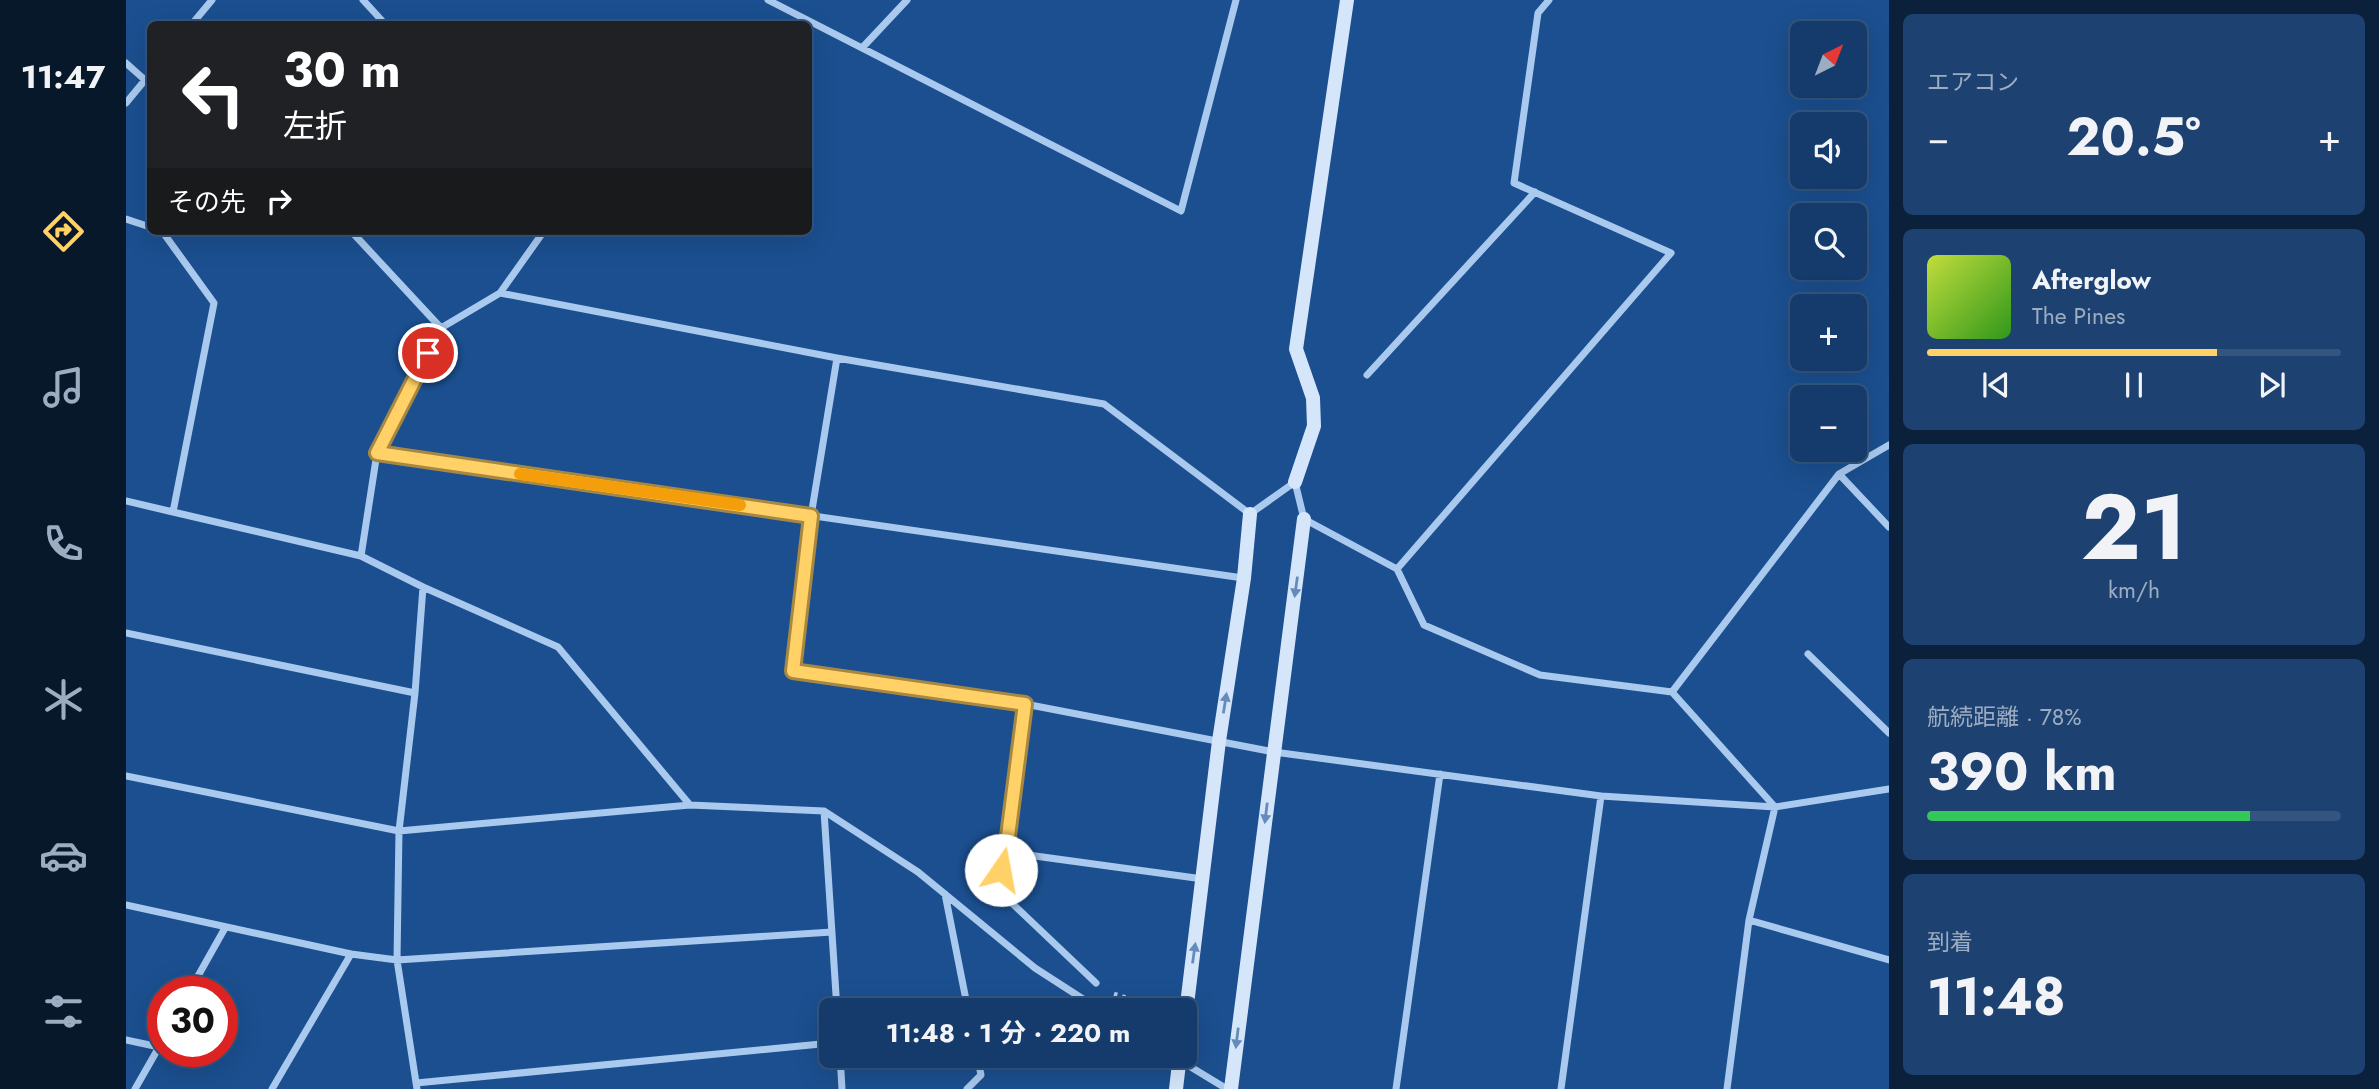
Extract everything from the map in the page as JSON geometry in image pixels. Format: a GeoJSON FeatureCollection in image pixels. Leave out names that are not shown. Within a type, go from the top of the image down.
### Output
{"type":"FeatureCollection","features":[{"type":"Feature","properties":{"kind":"street"},"geometry":{"type":"LineString","coordinates":[[194,21],[212,0]]}},
{"type":"Feature","properties":{"kind":"street"},"geometry":{"type":"LineString","coordinates":[[363,0],[382,21]]}},
{"type":"Feature","properties":{"kind":"street"},"geometry":{"type":"LineString","coordinates":[[768,0],[809,21]]}},
{"type":"Feature","properties":{"kind":"street"},"geometry":{"type":"LineString","coordinates":[[862,48],[907,0]]}},
{"type":"Feature","properties":{"kind":"street"},"geometry":{"type":"LineString","coordinates":[[812,22],[1181,211],[1236,0]]}},
{"type":"Feature","properties":{"kind":"street"},"geometry":{"type":"LineString","coordinates":[[1195,1068],[1229,1089],[1304,519],[1295,482],[1314,426],[1313,398],[1296,349],[1347,0]]}},
{"type":"Feature","properties":{"kind":"street"},"geometry":{"type":"LineString","coordinates":[[1397,569],[1671,253],[1514,183],[1538,13],[1549,0]]}},
{"type":"Feature","properties":{"kind":"street"},"geometry":{"type":"LineString","coordinates":[[126,63],[147,76]]}},
{"type":"Feature","properties":{"kind":"street"},"geometry":{"type":"LineString","coordinates":[[126,103],[147,78]]}},
{"type":"Feature","properties":{"kind":"street"},"geometry":{"type":"LineString","coordinates":[[1367,375],[1535,192]]}},
{"type":"Feature","properties":{"kind":"street"},"geometry":{"type":"LineString","coordinates":[[126,219],[147,226]]}},
{"type":"Feature","properties":{"kind":"street"},"geometry":{"type":"LineString","coordinates":[[165,235],[214,303],[173,512]]}},
{"type":"Feature","properties":{"kind":"street"},"geometry":{"type":"LineString","coordinates":[[355,235],[441,328]]}},
{"type":"Feature","properties":{"kind":"street"},"geometry":{"type":"LineString","coordinates":[[361,556],[377,453],[441,328],[500,293],[541,235]]}},
{"type":"Feature","properties":{"kind":"street"},"geometry":{"type":"LineString","coordinates":[[500,293],[837,358],[1104,404],[1250,514]]}},
{"type":"Feature","properties":{"kind":"street"},"geometry":{"type":"LineString","coordinates":[[837,358],[811,516],[793,671],[1025,704],[1274,752],[1601,796],[1775,807],[1889,789]]}},
{"type":"Feature","properties":{"kind":"street"},"geometry":{"type":"LineString","coordinates":[[1672,692],[1839,474],[1889,446]]}},
{"type":"Feature","properties":{"kind":"street"},"geometry":{"type":"LineString","coordinates":[[377,453],[1244,578]]}},
{"type":"Feature","properties":{"kind":"street"},"geometry":{"type":"LineString","coordinates":[[1839,474],[1889,527]]}},
{"type":"Feature","properties":{"kind":"street"},"geometry":{"type":"LineString","coordinates":[[1188,998],[1219,741],[1244,578],[1250,514],[1295,482]]}},
{"type":"Feature","properties":{"kind":"street"},"geometry":{"type":"LineString","coordinates":[[126,501],[361,556],[423,587],[558,647],[690,806]]}},
{"type":"Feature","properties":{"kind":"street"},"geometry":{"type":"LineString","coordinates":[[1304,519],[1397,569],[1424,625],[1540,675],[1672,692],[1775,807]]}},
{"type":"Feature","properties":{"kind":"street"},"geometry":{"type":"LineString","coordinates":[[423,587],[415,693],[399,831],[397,960],[417,1086],[819,1044]]}},
{"type":"Feature","properties":{"kind":"street"},"geometry":{"type":"LineString","coordinates":[[126,633],[415,693]]}},
{"type":"Feature","properties":{"kind":"street"},"geometry":{"type":"LineString","coordinates":[[1808,654],[1889,733]]}},
{"type":"Feature","properties":{"kind":"street"},"geometry":{"type":"LineString","coordinates":[[1025,704],[1006,852],[996,888],[1096,983]]}},
{"type":"Feature","properties":{"kind":"street"},"geometry":{"type":"LineString","coordinates":[[1396,1089],[1440,774]]}},
{"type":"Feature","properties":{"kind":"street"},"geometry":{"type":"LineString","coordinates":[[126,776],[399,831],[690,806],[824,811],[918,872],[1035,968],[1081,998]]}},
{"type":"Feature","properties":{"kind":"street"},"geometry":{"type":"LineString","coordinates":[[1561,1089],[1601,796]]}},
{"type":"Feature","properties":{"kind":"street"},"geometry":{"type":"LineString","coordinates":[[1727,1089],[1749,920],[1775,807]]}},
{"type":"Feature","properties":{"kind":"street"},"geometry":{"type":"LineString","coordinates":[[824,811],[836,998]]}},
{"type":"Feature","properties":{"kind":"street"},"geometry":{"type":"LineString","coordinates":[[1006,852],[1203,880]]}},
{"type":"Feature","properties":{"kind":"street"},"geometry":{"type":"LineString","coordinates":[[945,894],[966,998]]}},
{"type":"Feature","properties":{"kind":"street"},"geometry":{"type":"LineString","coordinates":[[126,905],[351,954],[397,960],[832,932]]}},
{"type":"Feature","properties":{"kind":"street"},"geometry":{"type":"LineString","coordinates":[[1749,920],[1889,960]]}},
{"type":"Feature","properties":{"kind":"street"},"geometry":{"type":"LineString","coordinates":[[198,976],[225,928]]}},
{"type":"Feature","properties":{"kind":"street"},"geometry":{"type":"LineString","coordinates":[[272,1089],[351,954]]}},
{"type":"Feature","properties":{"kind":"street"},"geometry":{"type":"LineString","coordinates":[[126,1040],[147,1042]]}},
{"type":"Feature","properties":{"kind":"street"},"geometry":{"type":"LineString","coordinates":[[135,1089],[148,1067]]}},
{"type":"Feature","properties":{"kind":"street"},"geometry":{"type":"LineString","coordinates":[[841,1068],[842,1089]]}},
{"type":"Feature","properties":{"kind":"street"},"geometry":{"type":"LineString","coordinates":[[967,1089],[981,1075],[980,1068]]}},
{"type":"Feature","properties":{"kind":"street"},"geometry":{"type":"LineString","coordinates":[[1176,1089],[1177,1068]]}},
{"type":"Feature","properties":{"kind":"path"},"geometry":{"type":"LineString","coordinates":[[1096,983],[1126,998]]}},
{"type":"Feature","properties":{"kind":"slow traffic"},"geometry":{"type":"LineString","coordinates":[[520,474],[740,505]]}},
{"type":"Feature","properties":{"kind":"route"},"geometry":{"type":"LineString","coordinates":[[428,353],[377,453],[811,516],[793,671],[1025,704],[1006,852],[1001,870]]}}]}
